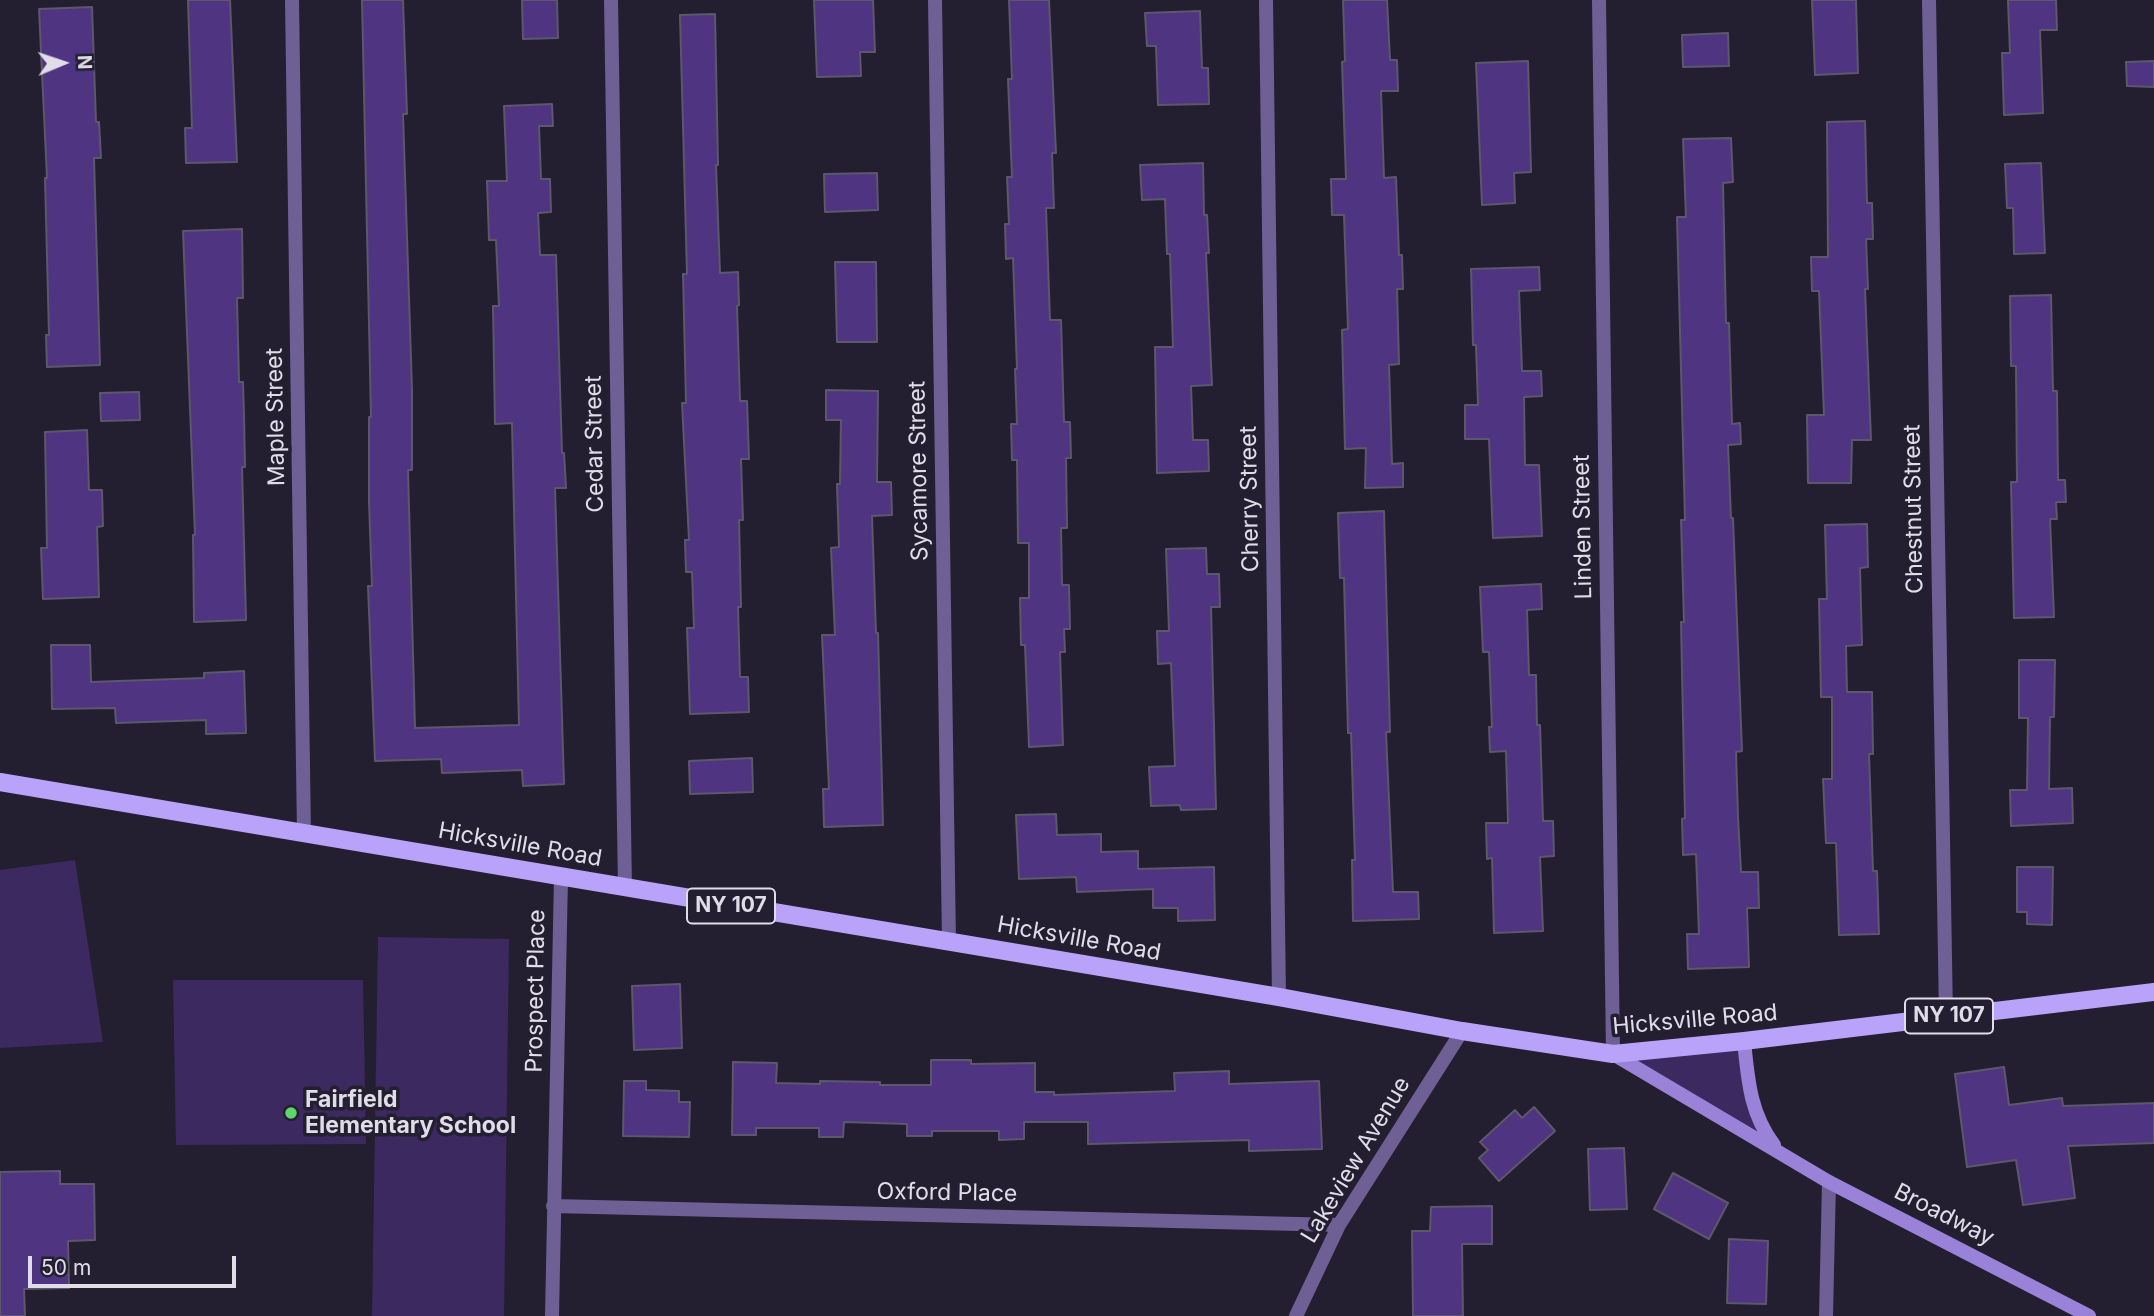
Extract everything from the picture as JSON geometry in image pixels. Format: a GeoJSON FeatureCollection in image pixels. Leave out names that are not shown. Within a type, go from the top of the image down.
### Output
{"type":"FeatureCollection","features":[{"type":"Feature","properties":{"kind":"main road","name":"Hicksville Road"},"geometry":{"type":"LineString","coordinates":[[0,782],[1462,1031],[1613,1054],[2154,992]]}},
{"type":"Feature","properties":{"kind":"main road","name":"Broadway"},"geometry":{"type":"LineString","coordinates":[[1744,1041],[1749,1094],[1755,1114],[1779,1152]]}},
{"type":"Feature","properties":{"kind":"main road","name":"Broadway"},"geometry":{"type":"LineString","coordinates":[[1613,1054],[1829,1182],[2089,1316]]}},
{"type":"Feature","properties":{"kind":"street","name":"Maple Street"},"geometry":{"type":"LineString","coordinates":[[292,0],[304,834]]}},
{"type":"Feature","properties":{"kind":"street","name":"Cedar Street"},"geometry":{"type":"LineString","coordinates":[[611,0],[625,888]]}},
{"type":"Feature","properties":{"kind":"street","name":"Sycamore Street"},"geometry":{"type":"LineString","coordinates":[[935,0],[949,942]]}},
{"type":"Feature","properties":{"kind":"street","name":"Cherry Street"},"geometry":{"type":"LineString","coordinates":[[1266,0],[1279,998]]}},
{"type":"Feature","properties":{"kind":"street","name":"Linden Street"},"geometry":{"type":"LineString","coordinates":[[1599,0],[1613,1054]]}},
{"type":"Feature","properties":{"kind":"street","name":"Chestnut Street"},"geometry":{"type":"LineString","coordinates":[[1929,0],[1945,1017]]}},
{"type":"Feature","properties":{"kind":"street","name":"Prospect Place"},"geometry":{"type":"LineString","coordinates":[[552,1316],[561,877]]}},
{"type":"Feature","properties":{"kind":"street","name":"Lakeview Avenue"},"geometry":{"type":"LineString","coordinates":[[1296,1316],[1339,1225],[1462,1031]]}},
{"type":"Feature","properties":{"kind":"street"},"geometry":{"type":"LineString","coordinates":[[1826,1316],[1829,1182]]}},
{"type":"Feature","properties":{"kind":"street","name":"Oxford Place"},"geometry":{"type":"LineString","coordinates":[[554,1206],[1339,1225]]}},
{"type":"Feature","properties":{"kind":"shaded area"},"geometry":{"type":"Polygon","coordinates":[[[75,860],[103,1042],[0,1048],[0,870],[75,860]]]}},
{"type":"Feature","properties":{"kind":"shaded area"},"geometry":{"type":"Polygon","coordinates":[[[378,937],[509,939],[504,1316],[372,1316],[378,937]]]}},
{"type":"Feature","properties":{"kind":"shaded area"},"geometry":{"type":"Polygon","coordinates":[[[173,980],[363,980],[366,1144],[176,1145],[173,980]]]}},
{"type":"Feature","properties":{"kind":"shaded area"},"geometry":{"type":"Polygon","coordinates":[[[1739,1048],[1745,1092],[1758,1134],[1626,1057],[1739,1048]]]}},
{"type":"Feature","properties":{"kind":"building"},"geometry":{"type":"Polygon","coordinates":[[[188,0],[230,0],[237,162],[186,163],[185,128],[192,128],[188,0]]]}},
{"type":"Feature","properties":{"kind":"building"},"geometry":{"type":"Polygon","coordinates":[[[362,0],[403,0],[407,114],[403,114],[412,390],[412,470],[408,470],[415,728],[519,725],[512,423],[495,424],[493,306],[499,306],[496,240],[489,240],[487,181],[507,181],[504,106],[552,104],[553,126],[539,126],[541,179],[550,179],[551,212],[538,213],[540,255],[556,255],[562,453],[566,488],[555,488],[564,784],[523,786],[522,770],[442,773],[441,759],[375,761],[368,586],[372,586],[369,502],[371,417],[362,0]]]}},
{"type":"Feature","properties":{"kind":"building"},"geometry":{"type":"Polygon","coordinates":[[[522,0],[557,0],[558,38],[523,39],[522,0]]]}},
{"type":"Feature","properties":{"kind":"building"},"geometry":{"type":"Polygon","coordinates":[[[814,0],[873,0],[875,52],[860,52],[861,76],[817,77],[814,0]]]}},
{"type":"Feature","properties":{"kind":"building"},"geometry":{"type":"Polygon","coordinates":[[[1009,0],[1049,0],[1056,153],[1052,153],[1054,208],[1046,208],[1050,320],[1061,320],[1064,422],[1070,422],[1071,458],[1066,458],[1067,528],[1061,528],[1062,585],[1069,585],[1070,629],[1064,629],[1065,652],[1060,652],[1063,745],[1029,747],[1025,645],[1021,645],[1020,598],[1029,598],[1029,543],[1018,543],[1017,460],[1012,460],[1011,424],[1017,424],[1013,258],[1006,259],[1005,224],[1009,224],[1007,177],[1012,177],[1008,79],[1012,79],[1009,0]]]}},
{"type":"Feature","properties":{"kind":"building"},"geometry":{"type":"Polygon","coordinates":[[[1343,0],[1387,0],[1390,60],[1397,60],[1398,91],[1381,91],[1384,178],[1396,177],[1399,255],[1402,255],[1403,289],[1397,289],[1399,364],[1389,365],[1392,464],[1403,463],[1403,487],[1365,488],[1366,448],[1345,449],[1342,330],[1348,329],[1344,215],[1332,215],[1331,179],[1346,179],[1343,0]]]}},
{"type":"Feature","properties":{"kind":"building"},"geometry":{"type":"Polygon","coordinates":[[[1812,0],[1856,0],[1858,73],[1815,75],[1812,0]]]}},
{"type":"Feature","properties":{"kind":"building"},"geometry":{"type":"Polygon","coordinates":[[[2008,0],[2056,0],[2057,30],[2040,30],[2043,113],[2004,115],[2002,53],[2010,53],[2008,0]]]}},
{"type":"Feature","properties":{"kind":"building"},"geometry":{"type":"Polygon","coordinates":[[[92,7],[96,122],[99,122],[101,158],[94,158],[100,365],[47,367],[47,178],[39,9],[92,7]]]}},
{"type":"Feature","properties":{"kind":"building"},"geometry":{"type":"Polygon","coordinates":[[[1200,11],[1202,68],[1208,68],[1209,104],[1158,105],[1156,46],[1147,46],[1145,13],[1200,11]]]}},
{"type":"Feature","properties":{"kind":"building"},"geometry":{"type":"Polygon","coordinates":[[[715,14],[720,273],[738,272],[740,401],[747,401],[749,459],[741,459],[743,520],[739,520],[741,607],[738,607],[740,677],[748,677],[749,712],[690,714],[687,628],[694,628],[692,572],[686,572],[685,540],[689,540],[682,403],[686,403],[683,274],[687,274],[680,15],[715,14]]]}},
{"type":"Feature","properties":{"kind":"building"},"geometry":{"type":"Polygon","coordinates":[[[1728,33],[1729,66],[1683,67],[1682,35],[1728,33]]]}},
{"type":"Feature","properties":{"kind":"building"},"geometry":{"type":"Polygon","coordinates":[[[1528,61],[1531,172],[1514,173],[1515,203],[1482,205],[1476,63],[1528,61]]]}},
{"type":"Feature","properties":{"kind":"building"},"geometry":{"type":"Polygon","coordinates":[[[2154,61],[2154,87],[2127,86],[2126,62],[2154,61]]]}},
{"type":"Feature","properties":{"kind":"building"},"geometry":{"type":"Polygon","coordinates":[[[1865,121],[1867,203],[1872,203],[1873,239],[1866,239],[1868,289],[1865,289],[1871,440],[1852,440],[1851,483],[1808,483],[1807,415],[1824,415],[1819,291],[1812,291],[1811,257],[1828,257],[1827,122],[1865,121]]]}},
{"type":"Feature","properties":{"kind":"building"},"geometry":{"type":"Polygon","coordinates":[[[1731,138],[1733,182],[1723,183],[1726,323],[1729,323],[1732,424],[1740,423],[1741,444],[1728,445],[1742,751],[1736,752],[1738,817],[1741,872],[1758,872],[1759,908],[1747,908],[1749,967],[1688,969],[1687,934],[1699,934],[1696,854],[1683,855],[1682,819],[1685,818],[1681,622],[1684,622],[1681,520],[1685,520],[1677,217],[1686,217],[1683,139],[1731,138]]]}},
{"type":"Feature","properties":{"kind":"building"},"geometry":{"type":"Polygon","coordinates":[[[1203,163],[1204,215],[1207,215],[1209,253],[1206,253],[1212,385],[1191,386],[1193,440],[1208,440],[1209,471],[1157,473],[1155,347],[1173,347],[1170,254],[1167,254],[1165,199],[1142,200],[1140,165],[1203,163]]]}},
{"type":"Feature","properties":{"kind":"building"},"geometry":{"type":"Polygon","coordinates":[[[2041,163],[2045,253],[2014,254],[2013,208],[2007,208],[2005,164],[2041,163]]]}},
{"type":"Feature","properties":{"kind":"building"},"geometry":{"type":"Polygon","coordinates":[[[877,173],[878,210],[825,212],[824,174],[877,173]]]}},
{"type":"Feature","properties":{"kind":"building"},"geometry":{"type":"Polygon","coordinates":[[[242,229],[243,298],[237,298],[239,382],[243,382],[244,416],[245,467],[242,467],[246,620],[194,622],[195,535],[183,231],[242,229]]]}},
{"type":"Feature","properties":{"kind":"building"},"geometry":{"type":"Polygon","coordinates":[[[835,262],[876,262],[877,342],[837,342],[835,262]]]}},
{"type":"Feature","properties":{"kind":"building"},"geometry":{"type":"Polygon","coordinates":[[[1539,267],[1540,290],[1519,291],[1522,371],[1541,371],[1542,396],[1524,397],[1525,465],[1539,465],[1542,536],[1493,538],[1489,439],[1465,439],[1465,405],[1478,405],[1471,269],[1539,267]]]}},
{"type":"Feature","properties":{"kind":"building"},"geometry":{"type":"Polygon","coordinates":[[[2051,295],[2053,391],[2057,391],[2058,480],[2065,480],[2066,502],[2056,502],[2057,519],[2050,519],[2054,617],[2014,618],[2011,482],[2017,482],[2016,366],[2011,366],[2010,296],[2051,295]]]}},
{"type":"Feature","properties":{"kind":"building"},"geometry":{"type":"Polygon","coordinates":[[[826,390],[878,391],[877,482],[891,482],[892,515],[872,516],[883,825],[824,827],[823,789],[829,789],[822,635],[835,635],[831,548],[839,547],[837,484],[840,484],[841,420],[826,420],[826,390]]]}},
{"type":"Feature","properties":{"kind":"building"},"geometry":{"type":"Polygon","coordinates":[[[139,392],[140,420],[101,421],[100,393],[139,392]]]}},
{"type":"Feature","properties":{"kind":"building"},"geometry":{"type":"Polygon","coordinates":[[[87,430],[89,490],[102,490],[103,526],[97,527],[99,597],[43,599],[41,548],[47,548],[45,432],[87,430]]]}},
{"type":"Feature","properties":{"kind":"building"},"geometry":{"type":"Polygon","coordinates":[[[1384,511],[1390,732],[1386,732],[1393,892],[1418,892],[1419,919],[1353,921],[1352,860],[1355,860],[1351,733],[1348,733],[1344,578],[1340,578],[1338,513],[1384,511]]]}},
{"type":"Feature","properties":{"kind":"building"},"geometry":{"type":"Polygon","coordinates":[[[1867,524],[1868,567],[1860,568],[1862,645],[1846,646],[1847,692],[1872,692],[1873,754],[1869,754],[1873,871],[1877,871],[1879,934],[1839,935],[1836,843],[1826,843],[1823,779],[1832,779],[1832,697],[1821,697],[1819,599],[1827,599],[1825,525],[1867,524]]]}},
{"type":"Feature","properties":{"kind":"building"},"geometry":{"type":"Polygon","coordinates":[[[1206,548],[1207,574],[1219,574],[1220,607],[1211,607],[1216,809],[1181,810],[1180,805],[1151,806],[1149,767],[1175,766],[1171,663],[1158,664],[1157,631],[1169,631],[1166,549],[1206,548]]]}},
{"type":"Feature","properties":{"kind":"building"},"geometry":{"type":"Polygon","coordinates":[[[1541,584],[1542,609],[1527,610],[1529,675],[1536,675],[1543,821],[1553,821],[1554,856],[1540,857],[1543,931],[1494,933],[1492,858],[1487,859],[1486,823],[1508,823],[1506,751],[1490,752],[1489,727],[1492,727],[1489,652],[1483,652],[1480,587],[1541,584]]]}},
{"type":"Feature","properties":{"kind":"building"},"geometry":{"type":"Polygon","coordinates":[[[51,645],[90,645],[91,682],[204,678],[204,673],[244,671],[246,733],[206,734],[206,720],[116,723],[115,708],[52,709],[51,645]]]}},
{"type":"Feature","properties":{"kind":"building"},"geometry":{"type":"Polygon","coordinates":[[[2019,660],[2055,660],[2054,717],[2050,717],[2049,789],[2072,788],[2073,823],[2011,826],[2010,790],[2027,790],[2028,718],[2019,718],[2019,660]]]}},
{"type":"Feature","properties":{"kind":"building"},"geometry":{"type":"Polygon","coordinates":[[[752,758],[753,792],[690,794],[689,761],[752,758]]]}},
{"type":"Feature","properties":{"kind":"building"},"geometry":{"type":"Polygon","coordinates":[[[1056,814],[1057,835],[1101,834],[1101,852],[1138,851],[1138,869],[1214,867],[1215,920],[1178,921],[1178,908],[1153,908],[1153,889],[1077,892],[1076,877],[1019,879],[1016,815],[1056,814]]]}},
{"type":"Feature","properties":{"kind":"building"},"geometry":{"type":"Polygon","coordinates":[[[2017,867],[2053,867],[2052,925],[2027,924],[2027,912],[2017,912],[2017,867]]]}},
{"type":"Feature","properties":{"kind":"building"},"geometry":{"type":"Polygon","coordinates":[[[680,984],[682,1048],[634,1050],[632,986],[680,984]]]}},
{"type":"Feature","properties":{"kind":"building"},"geometry":{"type":"Polygon","coordinates":[[[931,1060],[971,1060],[971,1064],[1035,1063],[1035,1092],[1054,1092],[1054,1095],[1175,1091],[1174,1073],[1229,1071],[1229,1084],[1319,1081],[1322,1149],[1249,1151],[1249,1140],[1088,1144],[1088,1122],[1024,1122],[1024,1139],[999,1140],[999,1131],[932,1131],[932,1136],[907,1136],[907,1124],[844,1122],[843,1137],[819,1137],[819,1128],[756,1128],[756,1135],[732,1135],[733,1062],[777,1063],[776,1083],[820,1084],[820,1081],[931,1085],[931,1060]]]}},
{"type":"Feature","properties":{"kind":"building"},"geometry":{"type":"Polygon","coordinates":[[[2004,1067],[2009,1105],[2062,1098],[2063,1106],[2154,1103],[2154,1143],[2068,1146],[2075,1198],[2023,1205],[2016,1160],[1967,1167],[1955,1074],[2004,1067]]]}},
{"type":"Feature","properties":{"kind":"building"},"geometry":{"type":"Polygon","coordinates":[[[624,1081],[646,1081],[646,1090],[679,1091],[679,1102],[690,1102],[689,1137],[623,1136],[624,1081]]]}},
{"type":"Feature","properties":{"kind":"building"},"geometry":{"type":"Polygon","coordinates":[[[1534,1107],[1555,1131],[1499,1181],[1479,1158],[1488,1150],[1480,1142],[1515,1110],[1522,1118],[1534,1107]]]}},
{"type":"Feature","properties":{"kind":"building"},"geometry":{"type":"Polygon","coordinates":[[[1624,1148],[1627,1209],[1590,1210],[1588,1149],[1624,1148]]]}},
{"type":"Feature","properties":{"kind":"building"},"geometry":{"type":"Polygon","coordinates":[[[60,1171],[60,1184],[94,1184],[95,1240],[68,1241],[69,1288],[24,1289],[25,1316],[0,1316],[0,1172],[60,1171]]]}},
{"type":"Feature","properties":{"kind":"building"},"geometry":{"type":"Polygon","coordinates":[[[1673,1173],[1728,1203],[1709,1239],[1654,1209],[1673,1173]]]}},
{"type":"Feature","properties":{"kind":"building"},"geometry":{"type":"Polygon","coordinates":[[[1492,1206],[1492,1244],[1462,1244],[1463,1316],[1413,1316],[1412,1231],[1430,1231],[1431,1207],[1492,1206]]]}},
{"type":"Feature","properties":{"kind":"building"},"geometry":{"type":"Polygon","coordinates":[[[1729,1239],[1768,1241],[1766,1304],[1727,1303],[1729,1239]]]}},
{"type":"Feature","properties":{"kind":"place","name":"Fairfield Elementary School"},"geometry":{"type":"Point","coordinates":[291,1113]}}]}
